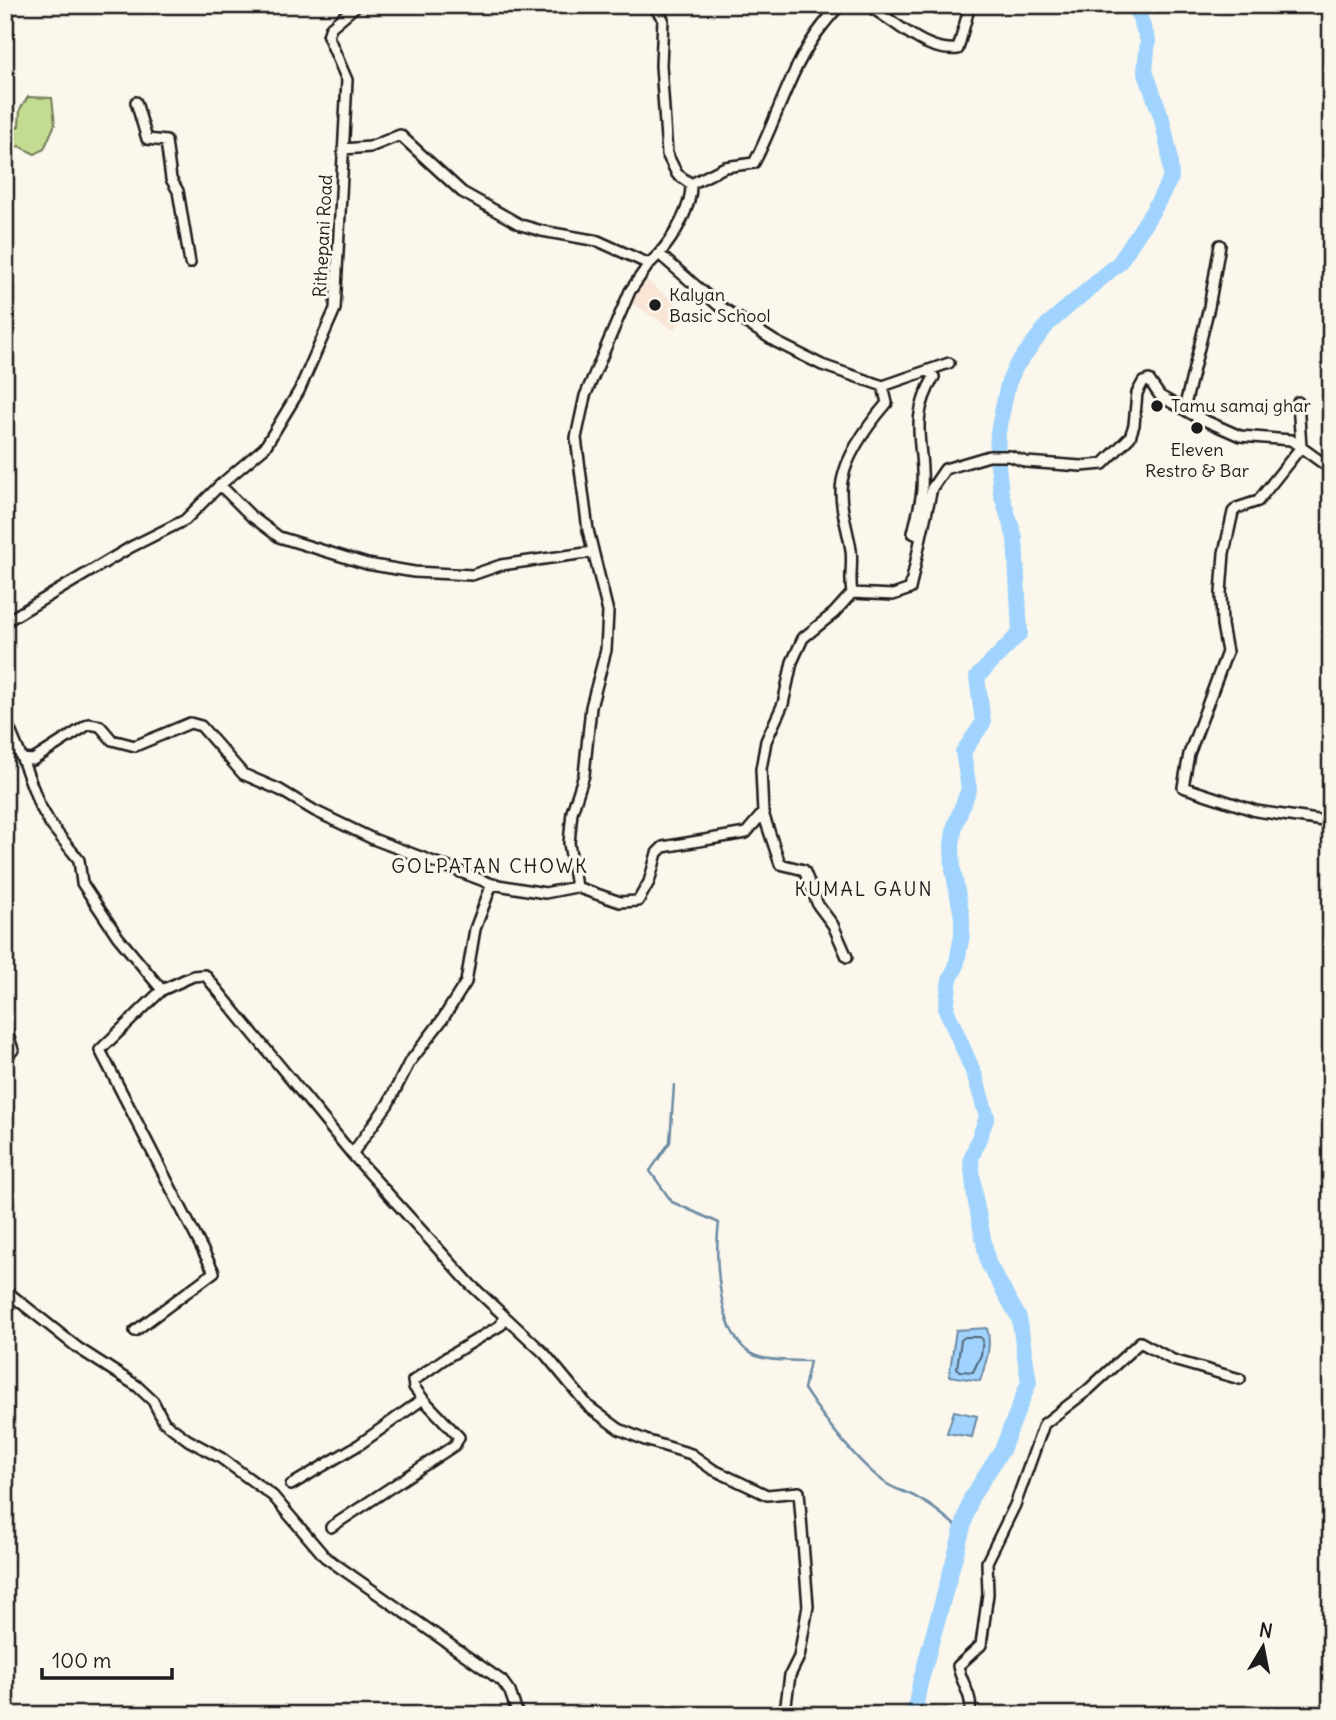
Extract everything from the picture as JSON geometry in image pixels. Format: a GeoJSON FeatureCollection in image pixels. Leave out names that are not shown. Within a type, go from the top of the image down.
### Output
{"type":"FeatureCollection","features":[{"type":"Feature","properties":{"kind":"street","name":"Rithepani Road"},"geometry":{"type":"LineString","coordinates":[[5,622],[131,547],[185,520],[220,485],[265,447],[299,391],[335,309],[347,80],[328,36],[331,27],[357,5]]}},
{"type":"Feature","properties":{"kind":"street"},"geometry":{"type":"LineString","coordinates":[[652,5],[663,19],[661,65],[667,155],[677,174],[691,184]]}},
{"type":"Feature","properties":{"kind":"street"},"geometry":{"type":"LineString","coordinates":[[691,184],[725,167],[754,163],[795,68],[814,37],[842,5]]}},
{"type":"Feature","properties":{"kind":"street"},"geometry":{"type":"LineString","coordinates":[[866,5],[908,33],[944,51],[958,49],[970,5]]}},
{"type":"Feature","properties":{"kind":"street"},"geometry":{"type":"LineString","coordinates":[[136,102],[147,139],[166,141],[171,179],[178,191],[190,263]]}},
{"type":"Feature","properties":{"kind":"street"},"geometry":{"type":"LineString","coordinates":[[343,149],[370,148],[400,135],[462,192],[521,225],[598,241],[649,264]]}},
{"type":"Feature","properties":{"kind":"street"},"geometry":{"type":"LineString","coordinates":[[576,887],[569,843],[572,813],[584,775],[591,708],[606,650],[608,612],[588,530],[576,438],[590,384],[630,291],[659,254],[682,217],[691,196],[691,184]]}},
{"type":"Feature","properties":{"kind":"street"},"geometry":{"type":"LineString","coordinates":[[1184,409],[1209,307],[1220,245]]}},
{"type":"Feature","properties":{"kind":"street"},"geometry":{"type":"LineString","coordinates":[[659,254],[718,305],[776,342],[822,365],[883,386],[948,363]]}},
{"type":"Feature","properties":{"kind":"street"},"geometry":{"type":"LineString","coordinates":[[921,537],[913,533],[922,489],[919,418],[924,395],[934,377],[928,370]]}},
{"type":"Feature","properties":{"kind":"street"},"geometry":{"type":"LineString","coordinates":[[852,593],[893,595],[910,589],[932,488],[945,469],[989,456],[1010,456],[1026,462],[1081,466],[1103,464],[1130,437],[1137,393],[1143,382],[1149,380],[1160,396],[1184,409],[1240,436],[1291,440],[1331,469]]}},
{"type":"Feature","properties":{"kind":"street"},"geometry":{"type":"LineString","coordinates":[[852,593],[849,579],[853,565],[841,482],[866,428],[887,402],[883,386]]}},
{"type":"Feature","properties":{"kind":"street"},"geometry":{"type":"LineString","coordinates":[[1298,402],[1301,447],[1258,501],[1233,512],[1224,554],[1221,593],[1222,625],[1227,652],[1189,754],[1183,787],[1256,811],[1331,822]]}},
{"type":"Feature","properties":{"kind":"street"},"geometry":{"type":"LineString","coordinates":[[220,485],[251,516],[279,537],[367,564],[414,572],[472,575],[501,565],[593,552]]}},
{"type":"Feature","properties":{"kind":"street"},"geometry":{"type":"LineString","coordinates":[[847,957],[833,925],[818,905],[804,870],[780,864],[764,813],[761,769],[766,741],[783,704],[792,662],[803,638],[834,613],[852,593]]}},
{"type":"Feature","properties":{"kind":"street"},"geometry":{"type":"LineString","coordinates":[[5,718],[39,804],[51,825],[79,860],[82,883],[118,937],[162,990]]}},
{"type":"Feature","properties":{"kind":"street"},"geometry":{"type":"LineString","coordinates":[[22,759],[33,760],[89,724],[100,726],[112,740],[135,746],[190,723],[201,726],[243,774],[281,790],[373,839],[492,884],[545,893],[576,887],[621,902],[638,901],[649,882],[657,853],[663,847],[746,833],[764,813]]}},
{"type":"Feature","properties":{"kind":"street"},"geometry":{"type":"LineString","coordinates":[[352,1154],[388,1104],[409,1063],[442,1020],[466,982],[475,929],[492,884]]}},
{"type":"Feature","properties":{"kind":"street"},"geometry":{"type":"LineString","coordinates":[[135,1332],[214,1272],[100,1051],[162,990],[192,976],[205,975],[352,1154],[470,1284],[545,1354],[589,1407],[620,1429],[691,1454],[712,1469],[767,1495],[799,1492],[808,1606],[799,1657],[790,1675],[786,1704],[781,1715]]}},
{"type":"Feature","properties":{"kind":"street"},"geometry":{"type":"LineString","coordinates":[[5,1025],[13,1050],[5,1056]]}},
{"type":"Feature","properties":{"kind":"street"},"geometry":{"type":"LineString","coordinates":[[5,1290],[78,1348],[137,1386],[153,1401],[164,1422],[188,1440],[221,1458],[273,1496],[325,1557],[502,1681],[510,1692],[518,1715]]}},
{"type":"Feature","properties":{"kind":"street"},"geometry":{"type":"LineString","coordinates":[[331,1527],[455,1445],[458,1437],[423,1399],[414,1387],[414,1381],[444,1359],[501,1325],[504,1316]]}},
{"type":"Feature","properties":{"kind":"street"},"geometry":{"type":"LineString","coordinates":[[969,1715],[971,1702],[960,1679],[958,1666],[981,1645],[988,1594],[987,1562],[1015,1505],[1044,1424],[1088,1390],[1140,1342],[1173,1360],[1241,1380]]}},
{"type":"Feature","properties":{"kind":"street"},"geometry":{"type":"LineString","coordinates":[[291,1485],[360,1444],[423,1399]]}},
{"type":"Feature","properties":{"kind":"shaded area","name":"Kalyan Basic School"},"geometry":{"type":"Polygon","coordinates":[[[644,278],[688,314],[674,330],[629,301],[644,278]]]}},
{"type":"Feature","properties":{"kind":"green space"},"geometry":{"type":"Polygon","coordinates":[[[28,97],[52,98],[55,124],[44,149],[35,154],[19,146],[5,151],[5,133],[19,126],[20,109],[28,97]]]}},
{"type":"Feature","properties":{"kind":"water"},"geometry":{"type":"Polygon","coordinates":[[[987,1328],[989,1348],[980,1381],[949,1376],[956,1330],[987,1328]]]}},
{"type":"Feature","properties":{"kind":"water"},"geometry":{"type":"Polygon","coordinates":[[[954,1411],[977,1416],[972,1437],[947,1433],[954,1411]]]}},
{"type":"Feature","properties":{"kind":"waterway"},"geometry":{"type":"LineString","coordinates":[[914,1715],[920,1683],[971,1498],[1002,1450],[1029,1382],[1019,1318],[988,1263],[975,1198],[971,1159],[987,1117],[975,1076],[946,1009],[950,979],[956,967],[962,935],[952,845],[955,825],[969,789],[963,752],[983,723],[977,677],[1020,633],[1015,538],[1001,493],[997,455],[998,432],[1008,384],[1016,366],[1048,324],[1119,263],[1171,178],[1162,119],[1145,71],[1148,40],[1135,5]]}},
{"type":"Feature","properties":{"kind":"waterway"},"geometry":{"type":"LineString","coordinates":[[674,1085],[670,1142],[650,1171],[672,1202],[719,1223],[718,1276],[721,1297],[733,1334],[743,1347],[756,1356],[776,1360],[810,1361],[804,1389],[831,1427],[876,1475],[891,1486],[928,1504],[957,1527],[957,1551]]}},
{"type":"Feature","properties":{"kind":"place","name":"Kalyan Basic School"},"geometry":{"type":"Point","coordinates":[655,305]}},
{"type":"Feature","properties":{"kind":"place","name":"Tamu samaj ghar"},"geometry":{"type":"Point","coordinates":[1157,406]}},
{"type":"Feature","properties":{"kind":"place","name":"Eleven Restro & Bar"},"geometry":{"type":"Point","coordinates":[1197,428]}},
{"type":"Feature","properties":{"kind":"district","name":"GOLPATAN CHOWK"},"geometry":{"type":"Point","coordinates":[490,866]}},
{"type":"Feature","properties":{"kind":"district","name":"KUMAL GAUN"},"geometry":{"type":"Point","coordinates":[864,889]}}]}
